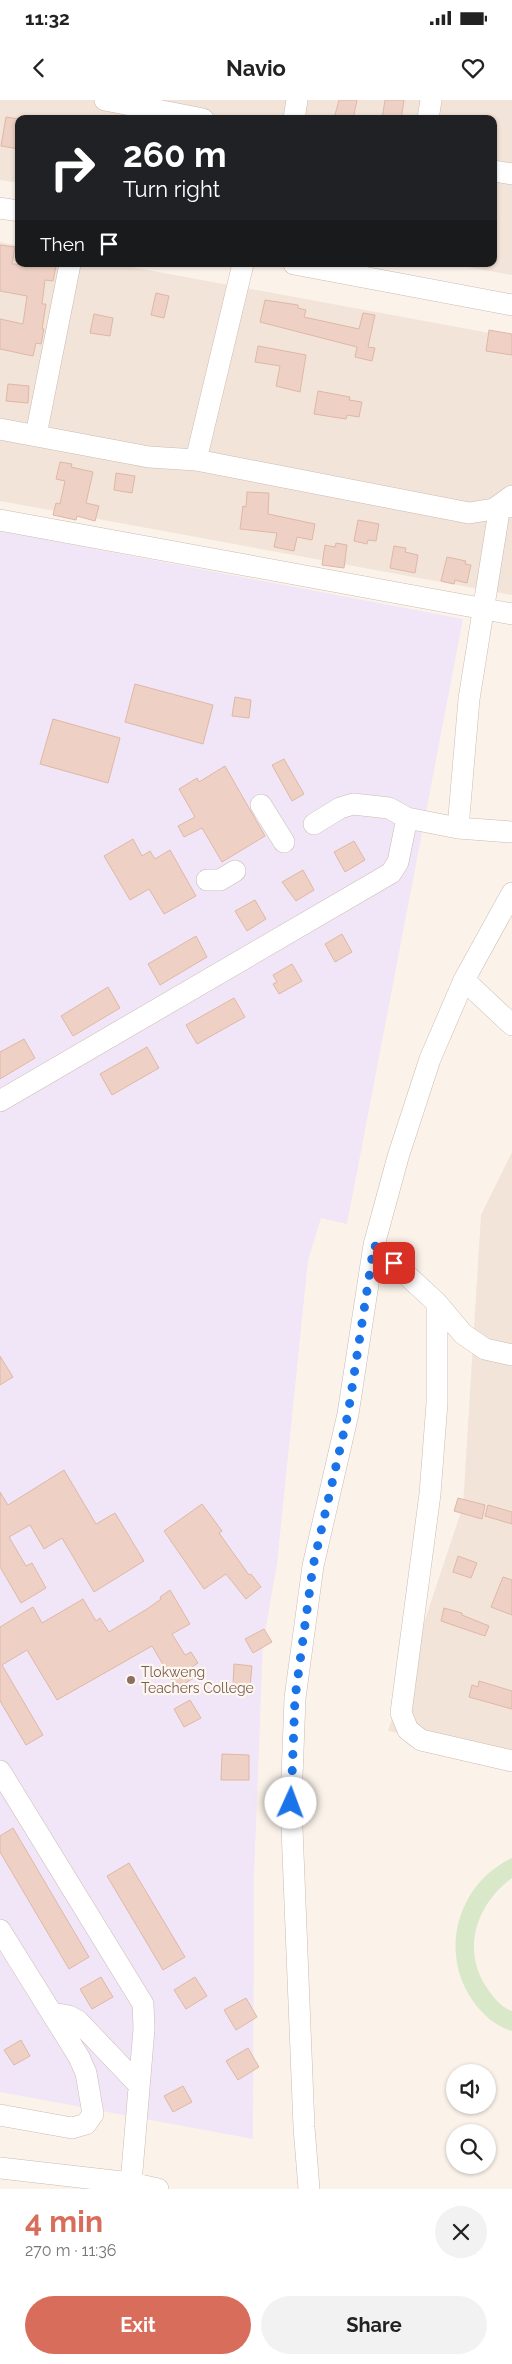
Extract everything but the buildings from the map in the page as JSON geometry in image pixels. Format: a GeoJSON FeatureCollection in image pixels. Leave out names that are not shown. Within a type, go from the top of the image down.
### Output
{"type":"FeatureCollection","features":[{"type":"Feature","properties":{"kind":"street"},"geometry":{"type":"LineString","coordinates":[[105,100],[174,107],[193,115]]}},
{"type":"Feature","properties":{"kind":"street"},"geometry":{"type":"LineString","coordinates":[[295,115],[297,100]]}},
{"type":"Feature","properties":{"kind":"street"},"geometry":{"type":"LineString","coordinates":[[429,115],[431,100]]}},
{"type":"Feature","properties":{"kind":"street"},"geometry":{"type":"LineString","coordinates":[[497,172],[512,174]]}},
{"type":"Feature","properties":{"kind":"street"},"geometry":{"type":"LineString","coordinates":[[0,208],[15,211]]}},
{"type":"Feature","properties":{"kind":"street"},"geometry":{"type":"LineString","coordinates":[[36,435],[69,267]]}},
{"type":"Feature","properties":{"kind":"street"},"geometry":{"type":"LineString","coordinates":[[196,460],[242,267]]}},
{"type":"Feature","properties":{"kind":"street"},"geometry":{"type":"LineString","coordinates":[[310,267],[512,305]]}},
{"type":"Feature","properties":{"kind":"street"},"geometry":{"type":"LineString","coordinates":[[0,429],[148,457],[196,460],[469,513],[487,511],[508,503]]}},
{"type":"Feature","properties":{"kind":"street"},"geometry":{"type":"LineString","coordinates":[[458,828],[469,699],[485,609],[508,503]]}},
{"type":"Feature","properties":{"kind":"street"},"geometry":{"type":"LineString","coordinates":[[0,520],[512,614]]}},
{"type":"Feature","properties":{"kind":"street"},"geometry":{"type":"LineString","coordinates":[[314,824],[340,808],[353,804],[389,808],[407,818],[458,828],[512,832]]}},
{"type":"Feature","properties":{"kind":"street"},"geometry":{"type":"LineString","coordinates":[[261,805],[284,842]]}},
{"type":"Feature","properties":{"kind":"street"},"geometry":{"type":"LineString","coordinates":[[0,1101],[391,873],[398,862],[407,818]]}},
{"type":"Feature","properties":{"kind":"street"},"geometry":{"type":"LineString","coordinates":[[207,880],[220,880],[235,871]]}},
{"type":"Feature","properties":{"kind":"street"},"geometry":{"type":"LineString","coordinates":[[309,2189],[304,2126],[291,1803],[295,1698],[313,1566],[348,1414],[374,1245],[398,1157],[430,1059],[464,980],[512,894]]}},
{"type":"Feature","properties":{"kind":"street"},"geometry":{"type":"LineString","coordinates":[[464,980],[512,1025]]}},
{"type":"Feature","properties":{"kind":"street"},"geometry":{"type":"LineString","coordinates":[[374,1245],[437,1303],[470,1339],[485,1349],[512,1355]]}},
{"type":"Feature","properties":{"kind":"street"},"geometry":{"type":"LineString","coordinates":[[437,1303],[437,1403],[430,1494],[401,1713],[408,1730],[421,1740],[512,1760]]}},
{"type":"Feature","properties":{"kind":"street"},"geometry":{"type":"LineString","coordinates":[[0,1770],[142,2004],[144,2029],[132,2183]]}},
{"type":"Feature","properties":{"kind":"street"},"geometry":{"type":"LineString","coordinates":[[0,1930],[52,2013],[86,2073],[92,2117],[82,2126],[72,2128],[0,2115]]}},
{"type":"Feature","properties":{"kind":"street"},"geometry":{"type":"LineString","coordinates":[[52,2013],[69,2016],[78,2021],[139,2085]]}},
{"type":"Feature","properties":{"kind":"street"},"geometry":{"type":"LineString","coordinates":[[0,2168],[132,2183],[158,2189]]}},
{"type":"Feature","properties":{"kind":"shaded area"},"geometry":{"type":"Polygon","coordinates":[[[0,100],[512,100],[512,275],[468,267],[497,267],[497,115],[15,115],[15,182],[0,180],[0,100]]]}},
{"type":"Feature","properties":{"kind":"shaded area"},"geometry":{"type":"Polygon","coordinates":[[[0,242],[15,245],[15,267],[131,267],[512,337],[512,595],[0,501],[0,242]]]}},
{"type":"Feature","properties":{"kind":"shaded area"},"geometry":{"type":"Polygon","coordinates":[[[0,531],[463,619],[347,1224],[321,1218],[308,1260],[277,1564],[263,1644],[254,1875],[253,2139],[0,2092],[0,531]]]}},
{"type":"Feature","properties":{"kind":"shaded area"},"geometry":{"type":"Polygon","coordinates":[[[512,1152],[512,1754],[388,1731],[463,1506],[481,1215],[512,1152]]]}},
{"type":"Feature","properties":{"kind":"green space"},"geometry":{"type":"Polygon","coordinates":[[[512,1858],[512,1878],[499,1889],[481,1915],[474,1945],[475,1961],[480,1976],[496,2000],[512,2011],[512,2031],[490,2019],[473,2001],[462,1982],[457,1961],[456,1941],[459,1920],[467,1901],[478,1884],[493,1869],[512,1858]]]}},
{"type":"Feature","properties":{"kind":"place","name":"Tlokweng Teachers College"},"geometry":{"type":"Point","coordinates":[131,1680]}},
{"type":"Feature","properties":{"kind":"route"},"geometry":{"type":"LineString","coordinates":[[291,1803],[295,1698],[313,1566],[348,1414],[374,1245],[394,1263]]}}]}
